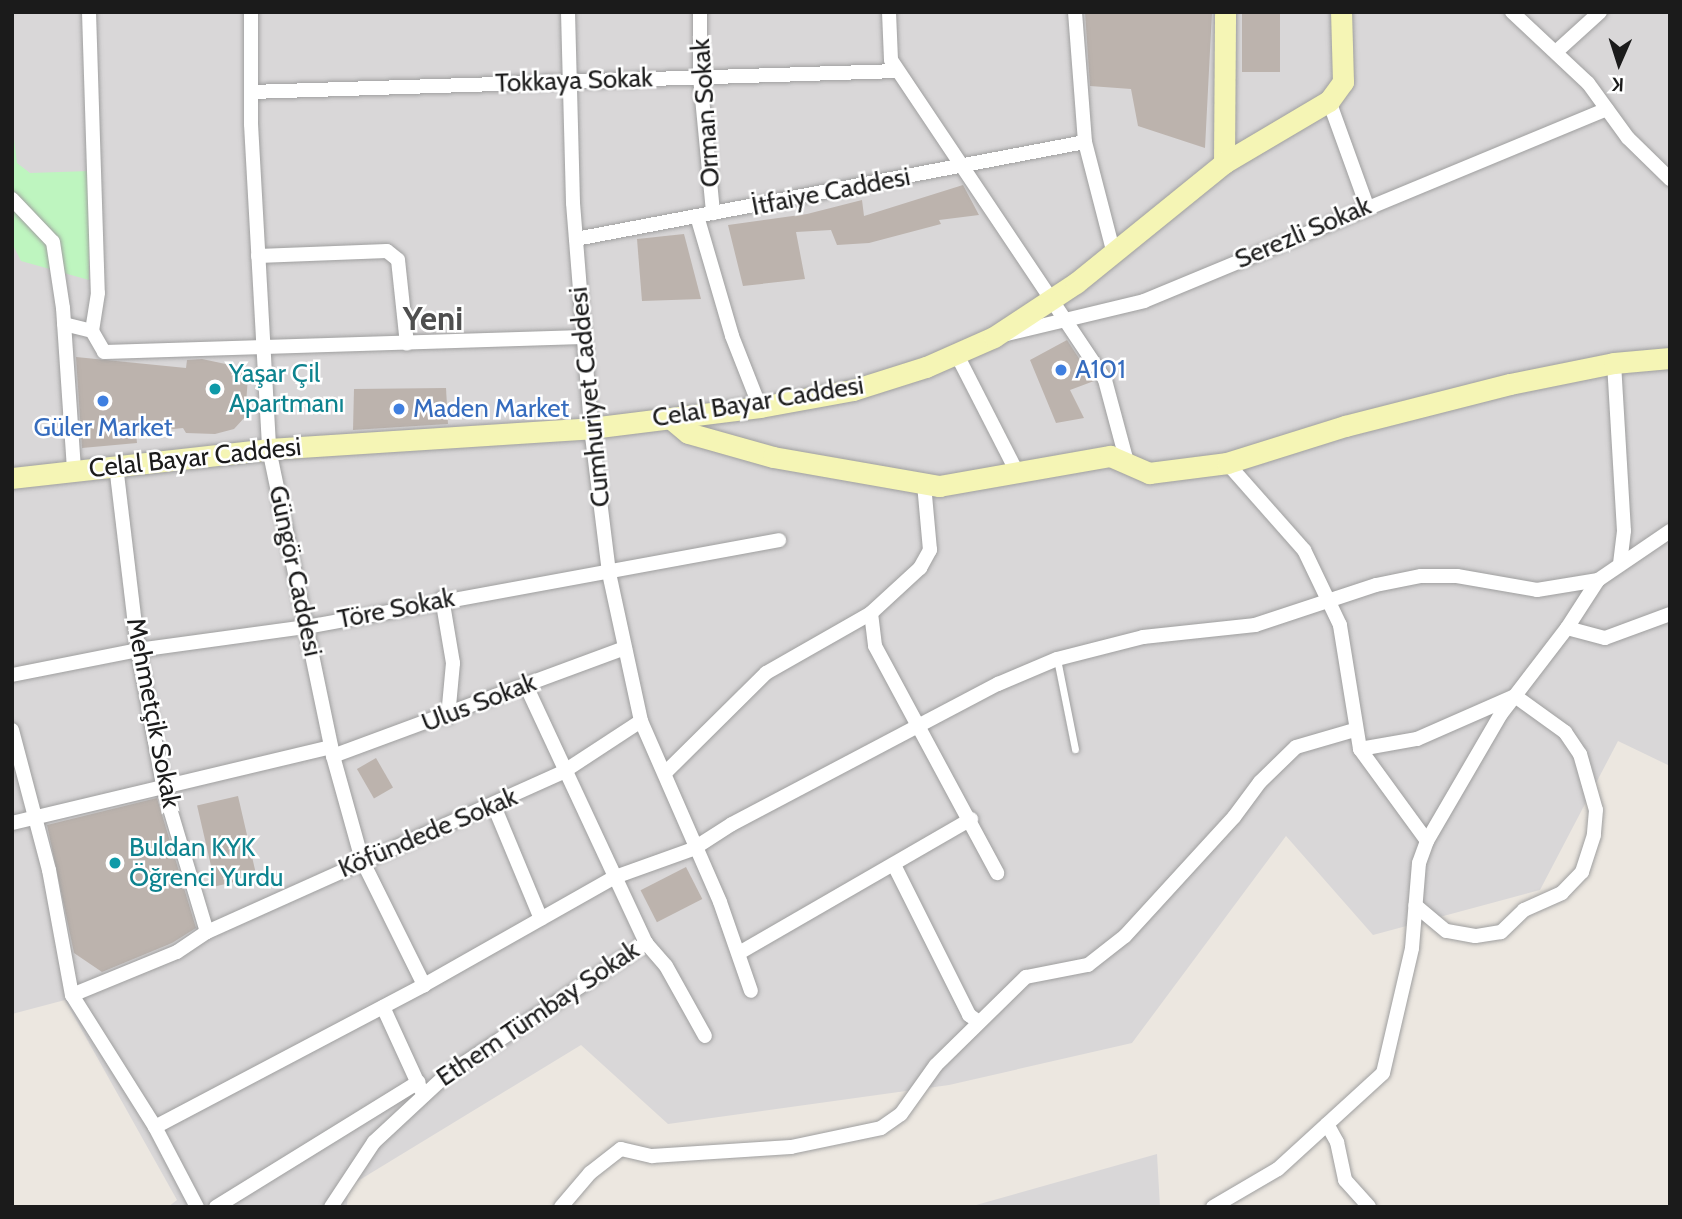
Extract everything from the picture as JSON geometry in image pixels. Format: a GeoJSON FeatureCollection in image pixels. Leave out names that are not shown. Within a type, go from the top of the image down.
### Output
{"type":"FeatureCollection","features":[{"type":"Feature","properties":{"kind":"street"},"geometry":{"type":"LineString","coordinates":[[89,12],[97,293],[92,331],[104,352],[263,350],[583,337]]}},
{"type":"Feature","properties":{"kind":"street","name":"Güngör Caddesi"},"geometry":{"type":"LineString","coordinates":[[251,12],[251,92],[258,256],[270,449],[332,751],[362,860],[424,985]]}},
{"type":"Feature","properties":{"kind":"street","name":"Cumhuriyet Caddesi"},"geometry":{"type":"LineString","coordinates":[[568,12],[576,239],[583,337],[609,573],[641,721],[665,773],[751,991]]}},
{"type":"Feature","properties":{"kind":"street","name":"Orman Sokak"},"geometry":{"type":"LineString","coordinates":[[700,12],[699,77],[713,214]]}},
{"type":"Feature","properties":{"kind":"street"},"geometry":{"type":"LineString","coordinates":[[889,12],[891,60],[965,166],[1105,380],[1127,462]]}},
{"type":"Feature","properties":{"kind":"street"},"geometry":{"type":"LineString","coordinates":[[1074,12],[1085,142],[1114,254]]}},
{"type":"Feature","properties":{"kind":"street"},"geometry":{"type":"LineString","coordinates":[[1224,12],[1224,163]]}},
{"type":"Feature","properties":{"kind":"street"},"geometry":{"type":"LineString","coordinates":[[1341,12],[1343,82],[1329,101],[1367,206]]}},
{"type":"Feature","properties":{"kind":"street"},"geometry":{"type":"LineString","coordinates":[[1512,12],[1557,51],[1628,138],[1670,179]]}},
{"type":"Feature","properties":{"kind":"street"},"geometry":{"type":"LineString","coordinates":[[1557,51],[1600,12]]}},
{"type":"Feature","properties":{"kind":"street","name":"Tokkaya Sokak"},"geometry":{"type":"LineString","coordinates":[[251,92],[897,71]]}},
{"type":"Feature","properties":{"kind":"street","name":"Celal Bayar Caddesi"},"geometry":{"type":"LineString","coordinates":[[12,478],[270,449],[591,428],[760,407],[853,390],[994,337],[1114,254],[1224,163],[1329,101]]}},
{"type":"Feature","properties":{"kind":"street","name":"Serezli Sokak"},"geometry":{"type":"LineString","coordinates":[[994,337],[1066,322],[1144,301],[1367,206],[1607,109]]}},
{"type":"Feature","properties":{"kind":"street","name":"İtfaiye Caddesi"},"geometry":{"type":"LineString","coordinates":[[576,239],[1085,142]]}},
{"type":"Feature","properties":{"kind":"street"},"geometry":{"type":"LineString","coordinates":[[12,199],[53,242],[64,324],[74,471]]}},
{"type":"Feature","properties":{"kind":"street","name":"Orman Sokak"},"geometry":{"type":"LineString","coordinates":[[697,216],[732,336],[760,407]]}},
{"type":"Feature","properties":{"kind":"street"},"geometry":{"type":"LineString","coordinates":[[258,256],[387,251],[398,260],[407,344]]}},
{"type":"Feature","properties":{"kind":"street"},"geometry":{"type":"LineString","coordinates":[[64,324],[92,331]]}},
{"type":"Feature","properties":{"kind":"street"},"geometry":{"type":"LineString","coordinates":[[956,353],[1017,472]]}},
{"type":"Feature","properties":{"kind":"street"},"geometry":{"type":"LineString","coordinates":[[670,418],[688,433],[748,451],[925,484],[969,484],[1083,458],[1110,456],[1149,473],[1227,463],[1345,426],[1614,363],[1670,358]]}},
{"type":"Feature","properties":{"kind":"street"},"geometry":{"type":"LineString","coordinates":[[1614,363],[1624,531],[1620,562]]}},
{"type":"Feature","properties":{"kind":"street"},"geometry":{"type":"LineString","coordinates":[[1227,463],[1304,550],[1340,625],[1354,730],[1360,750],[1427,841]]}},
{"type":"Feature","properties":{"kind":"street","name":"Mehmetçik Sokak"},"geometry":{"type":"LineString","coordinates":[[116,466],[138,650],[163,785],[207,932]]}},
{"type":"Feature","properties":{"kind":"street"},"geometry":{"type":"LineString","coordinates":[[665,773],[690,744],[713,728],[766,674],[871,613],[920,568],[930,550],[925,484]]}},
{"type":"Feature","properties":{"kind":"street"},"geometry":{"type":"LineString","coordinates":[[1213,1207],[1278,1169],[1383,1073],[1412,948],[1419,863],[1427,841],[1515,696],[1567,628],[1598,580],[1620,562],[1670,531]]}},
{"type":"Feature","properties":{"kind":"street","name":"Töre Sokak"},"geometry":{"type":"LineString","coordinates":[[12,675],[138,650],[306,627],[443,598],[609,573],[779,540]]}},
{"type":"Feature","properties":{"kind":"street"},"geometry":{"type":"LineString","coordinates":[[155,1127],[424,985],[615,877],[694,849],[732,824],[920,725],[1057,659],[1143,637],[1255,625],[1329,603],[1376,585],[1421,576],[1457,576],[1537,590],[1598,580]]}},
{"type":"Feature","properties":{"kind":"street"},"geometry":{"type":"LineString","coordinates":[[443,598],[453,663],[448,717]]}},
{"type":"Feature","properties":{"kind":"street"},"geometry":{"type":"LineString","coordinates":[[871,613],[875,646],[920,725],[997,873]]}},
{"type":"Feature","properties":{"kind":"street"},"geometry":{"type":"LineString","coordinates":[[1567,628],[1605,638],[1670,614]]}},
{"type":"Feature","properties":{"kind":"street","name":"Ulus Sokak"},"geometry":{"type":"LineString","coordinates":[[12,823],[163,785],[332,751],[448,717],[625,648]]}},
{"type":"Feature","properties":{"kind":"street","name":"Ethem Tümbay Sokak"},"geometry":{"type":"LineString","coordinates":[[331,1207],[374,1142],[420,1088],[646,943],[591,820],[563,772],[526,686]]}},
{"type":"Feature","properties":{"kind":"street"},"geometry":{"type":"LineString","coordinates":[[1360,750],[1417,739],[1515,696]]}},
{"type":"Feature","properties":{"kind":"street"},"geometry":{"type":"LineString","coordinates":[[1415,905],[1446,931],[1475,936],[1501,932],[1524,911],[1562,893],[1582,872],[1596,810],[1580,754],[1565,732],[1515,696]]}},
{"type":"Feature","properties":{"kind":"street","name":"Köfündede Sokak"},"geometry":{"type":"LineString","coordinates":[[207,932],[362,860],[494,806],[563,772],[641,721]]}},
{"type":"Feature","properties":{"kind":"street"},"geometry":{"type":"LineString","coordinates":[[12,730],[32,818],[48,870],[72,995],[155,1127],[197,1207]]}},
{"type":"Feature","properties":{"kind":"street"},"geometry":{"type":"LineString","coordinates":[[561,1207],[590,1173],[621,1149],[652,1156],[791,1147],[881,1128],[901,1114],[936,1065],[1026,977],[1088,965],[1125,936],[1207,848],[1260,782],[1296,747],[1354,730]]}},
{"type":"Feature","properties":{"kind":"street"},"geometry":{"type":"LineString","coordinates":[[494,806],[541,919]]}},
{"type":"Feature","properties":{"kind":"street"},"geometry":{"type":"LineString","coordinates":[[738,953],[971,820]]}},
{"type":"Feature","properties":{"kind":"street"},"geometry":{"type":"LineString","coordinates":[[894,865],[968,1015],[979,1022]]}},
{"type":"Feature","properties":{"kind":"street"},"geometry":{"type":"LineString","coordinates":[[72,995],[177,952],[207,932]]}},
{"type":"Feature","properties":{"kind":"street"},"geometry":{"type":"LineString","coordinates":[[646,943],[666,966],[705,1036]]}},
{"type":"Feature","properties":{"kind":"street"},"geometry":{"type":"LineString","coordinates":[[216,1207],[420,1088],[383,1007]]}},
{"type":"Feature","properties":{"kind":"street"},"geometry":{"type":"LineString","coordinates":[[1327,1125],[1337,1142],[1345,1180],[1369,1207]]}},
{"type":"Feature","properties":{"kind":"lane"},"geometry":{"type":"LineString","coordinates":[[1057,659],[1075,749]]}},
{"type":"Feature","properties":{"kind":"shaded area"},"geometry":{"type":"Polygon","coordinates":[[[12,12],[1670,12],[1670,766],[1618,741],[1540,890],[1373,935],[1286,836],[1132,1043],[949,1085],[668,1124],[581,1045],[348,1187],[347,1207],[168,1207],[177,1200],[65,1000],[12,1014],[12,12]]]}},
{"type":"Feature","properties":{"kind":"shaded area"},"geometry":{"type":"Polygon","coordinates":[[[1157,1154],[1160,1207],[969,1207],[1157,1154]]]}},
{"type":"Feature","properties":{"kind":"green space"},"geometry":{"type":"Polygon","coordinates":[[[12,123],[17,163],[30,173],[90,171],[89,280],[21,261],[12,243],[12,123]]]}},
{"type":"Feature","properties":{"kind":"building"},"geometry":{"type":"Polygon","coordinates":[[[1085,12],[1212,12],[1205,148],[1138,126],[1131,89],[1090,86],[1085,12]]]}},
{"type":"Feature","properties":{"kind":"building"},"geometry":{"type":"Polygon","coordinates":[[[1242,12],[1280,12],[1280,72],[1242,72],[1242,12]]]}},
{"type":"Feature","properties":{"kind":"building"},"geometry":{"type":"Polygon","coordinates":[[[963,185],[979,215],[939,220],[941,224],[869,243],[837,245],[831,230],[796,232],[805,279],[743,286],[728,225],[807,214],[862,200],[864,216],[963,185]]]}},
{"type":"Feature","properties":{"kind":"building"},"geometry":{"type":"Polygon","coordinates":[[[684,234],[701,299],[642,301],[637,239],[684,234]]]}},
{"type":"Feature","properties":{"kind":"building","name":"A101"},"geometry":{"type":"Polygon","coordinates":[[[1067,340],[1094,381],[1070,390],[1084,418],[1056,423],[1030,360],[1067,340]]]}},
{"type":"Feature","properties":{"kind":"building"},"geometry":{"type":"Polygon","coordinates":[[[76,357],[186,368],[187,360],[202,359],[235,366],[248,377],[245,417],[234,429],[215,434],[186,433],[183,428],[136,433],[137,443],[82,448],[76,357]]]}},
{"type":"Feature","properties":{"kind":"building","name":"Maden Market"},"geometry":{"type":"Polygon","coordinates":[[[446,388],[448,424],[353,430],[354,389],[446,388]]]}},
{"type":"Feature","properties":{"kind":"building"},"geometry":{"type":"Polygon","coordinates":[[[376,758],[393,787],[374,798],[357,769],[376,758]]]}},
{"type":"Feature","properties":{"kind":"building"},"geometry":{"type":"Polygon","coordinates":[[[238,796],[257,877],[216,886],[197,805],[238,796]]]}},
{"type":"Feature","properties":{"kind":"building","name":"Buldan KYK Öğrenci Yurdu"},"geometry":{"type":"Polygon","coordinates":[[[157,798],[196,928],[172,943],[102,972],[74,953],[47,825],[157,798]]]}},
{"type":"Feature","properties":{"kind":"building"},"geometry":{"type":"Polygon","coordinates":[[[686,867],[702,899],[657,922],[641,890],[686,867]]]}},
{"type":"Feature","properties":{"kind":"place","name":"A101"},"geometry":{"type":"Point","coordinates":[1061,370]}},
{"type":"Feature","properties":{"kind":"place","name":"Yaşar Çil Apartmanı"},"geometry":{"type":"Point","coordinates":[215,389]}},
{"type":"Feature","properties":{"kind":"place","name":"Güler Market"},"geometry":{"type":"Point","coordinates":[103,401]}},
{"type":"Feature","properties":{"kind":"place","name":"Maden Market"},"geometry":{"type":"Point","coordinates":[399,409]}},
{"type":"Feature","properties":{"kind":"place","name":"Buldan KYK Öğrenci Yurdu"},"geometry":{"type":"Point","coordinates":[115,863]}},
{"type":"Feature","properties":{"kind":"district","name":"Yeni"},"geometry":{"type":"Point","coordinates":[433,319]}}]}
